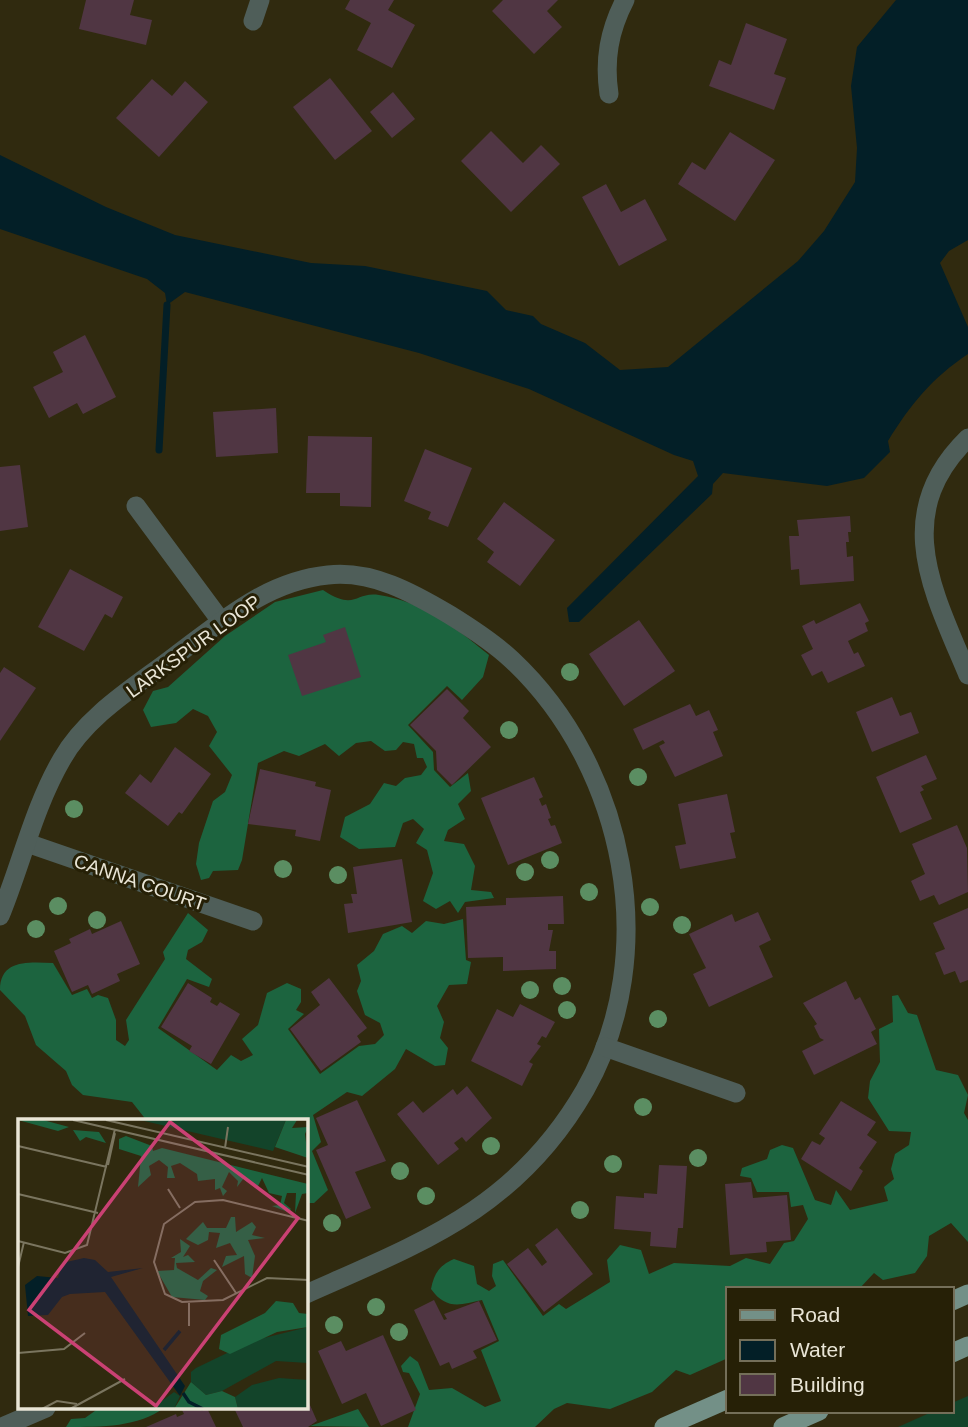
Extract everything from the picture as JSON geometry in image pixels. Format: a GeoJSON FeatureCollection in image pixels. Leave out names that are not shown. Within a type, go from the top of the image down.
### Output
{"type":"FeatureCollection","features":[{"type":"Feature","properties":{"kind":"main road"},"geometry":{"type":"LineString","coordinates":[[664,1427],[726,1400]]}},
{"type":"Feature","properties":{"kind":"main road"},"geometry":{"type":"LineString","coordinates":[[783,1427],[814,1413]]}},
{"type":"Feature","properties":{"kind":"street"},"geometry":{"type":"LineString","coordinates":[[253,21],[260,0]]}},
{"type":"Feature","properties":{"kind":"street"},"geometry":{"type":"LineString","coordinates":[[609,94],[606,70],[608,45],[625,0]]}},
{"type":"Feature","properties":{"kind":"street"},"geometry":{"type":"LineString","coordinates":[[968,438],[940,470],[932,489],[923,530],[927,572],[968,675]]}},
{"type":"Feature","properties":{"kind":"street"},"geometry":{"type":"LineString","coordinates":[[136,506],[221,621]]}},
{"type":"Feature","properties":{"kind":"street","name":"LARKSPUR LOOP"},"geometry":{"type":"LineString","coordinates":[[0,916],[49,785],[63,757],[82,732],[106,710],[252,599],[302,580],[328,575],[367,577],[416,594],[478,632],[511,659],[540,690],[567,729],[591,774],[614,833],[622,870],[625,948],[621,986],[605,1046],[585,1089],[556,1133],[494,1197],[428,1240],[308,1293]]}},
{"type":"Feature","properties":{"kind":"street","name":"CANNA COURT"},"geometry":{"type":"LineString","coordinates":[[27,843],[253,921]]}},
{"type":"Feature","properties":{"kind":"street"},"geometry":{"type":"LineString","coordinates":[[605,1046],[736,1093]]}},
{"type":"Feature","properties":{"kind":"street"},"geometry":{"type":"LineString","coordinates":[[2,1427],[41,1410]]}},
{"type":"Feature","properties":{"kind":"green space"},"geometry":{"type":"Polygon","coordinates":[[[323,590],[342,600],[379,595],[411,604],[452,626],[489,655],[483,677],[462,700],[447,686],[408,725],[433,752],[434,770],[450,787],[468,773],[471,791],[458,804],[465,819],[448,830],[444,841],[464,844],[475,866],[471,890],[491,892],[494,898],[465,902],[458,913],[450,901],[436,909],[423,901],[433,873],[427,850],[416,843],[424,829],[413,819],[403,823],[395,847],[359,849],[340,837],[345,817],[370,804],[384,783],[396,786],[405,778],[421,775],[427,767],[423,758],[417,758],[414,744],[403,742],[396,750],[385,751],[371,741],[356,743],[339,756],[325,744],[299,756],[284,751],[258,763],[238,870],[213,871],[209,878],[201,880],[196,864],[199,843],[213,801],[225,792],[232,775],[209,746],[217,732],[208,716],[193,709],[176,723],[151,727],[143,710],[153,691],[168,687],[225,636],[275,602],[323,590]]]}},
{"type":"Feature","properties":{"kind":"green space"},"geometry":{"type":"Polygon","coordinates":[[[188,913],[208,930],[202,942],[188,950],[186,959],[212,979],[209,987],[187,979],[158,1028],[217,1070],[231,1055],[241,1061],[253,1055],[242,1039],[258,1025],[267,993],[287,983],[301,989],[301,1002],[296,1010],[304,1014],[288,1029],[320,1074],[359,1046],[375,1044],[384,1035],[380,1023],[365,1015],[357,991],[361,981],[357,965],[374,951],[383,934],[402,926],[412,933],[426,921],[444,924],[463,919],[466,960],[471,962],[467,984],[449,985],[437,1006],[444,1022],[440,1038],[448,1048],[445,1065],[435,1066],[406,1049],[395,1069],[362,1096],[347,1092],[313,1115],[321,1142],[312,1151],[328,1190],[314,1203],[308,1203],[308,1119],[145,1119],[132,1102],[83,1095],[72,1085],[66,1071],[36,1045],[25,1016],[0,990],[1,980],[10,968],[26,963],[53,963],[72,995],[87,989],[92,998],[98,995],[108,998],[116,1020],[116,1040],[125,1046],[129,1040],[126,1020],[165,959],[163,952],[188,913]]]}},
{"type":"Feature","properties":{"kind":"green space"},"geometry":{"type":"Polygon","coordinates":[[[898,995],[908,1013],[917,1015],[936,1070],[958,1075],[968,1095],[964,1113],[968,1120],[968,1242],[951,1223],[929,1236],[927,1256],[915,1273],[883,1280],[874,1273],[861,1287],[726,1287],[726,1359],[690,1375],[676,1370],[652,1392],[610,1409],[567,1403],[554,1409],[535,1427],[408,1427],[420,1394],[409,1373],[403,1372],[401,1366],[410,1356],[418,1362],[429,1390],[452,1388],[485,1407],[501,1401],[481,1350],[499,1341],[482,1300],[448,1303],[431,1289],[438,1270],[454,1259],[474,1266],[477,1284],[489,1291],[496,1286],[492,1276],[493,1264],[503,1260],[543,1316],[559,1304],[566,1309],[610,1282],[607,1260],[620,1245],[641,1250],[649,1274],[674,1263],[730,1266],[746,1258],[770,1264],[784,1243],[794,1241],[808,1219],[803,1205],[791,1207],[789,1192],[757,1192],[751,1178],[740,1176],[742,1168],[767,1159],[770,1150],[782,1145],[793,1148],[815,1200],[831,1205],[836,1190],[850,1210],[888,1201],[884,1187],[894,1179],[891,1169],[895,1154],[909,1145],[911,1132],[889,1131],[868,1098],[870,1081],[880,1062],[879,1029],[893,1022],[892,996],[898,995]]]}},
{"type":"Feature","properties":{"kind":"green space"},"geometry":{"type":"Polygon","coordinates":[[[968,1396],[968,1427],[898,1427],[930,1413],[954,1413],[954,1402],[968,1396]]]}},
{"type":"Feature","properties":{"kind":"green space"},"geometry":{"type":"Polygon","coordinates":[[[358,1409],[369,1427],[310,1426],[358,1409]]]}},
{"type":"Feature","properties":{"kind":"green space"},"geometry":{"type":"Polygon","coordinates":[[[96,1410],[161,1410],[131,1422],[66,1427],[71,1419],[85,1418],[96,1410]]]}},
{"type":"Feature","properties":{"kind":"water"},"geometry":{"type":"Polygon","coordinates":[[[896,0],[968,0],[968,240],[949,251],[940,263],[968,327],[968,354],[943,373],[913,404],[888,441],[890,452],[864,478],[827,486],[723,473],[713,484],[712,494],[579,622],[569,622],[567,608],[698,476],[693,461],[674,455],[529,389],[419,353],[185,292],[167,305],[165,293],[147,279],[0,229],[0,155],[106,207],[175,235],[311,263],[365,266],[487,291],[506,310],[533,316],[541,324],[585,343],[620,370],[668,367],[798,261],[824,231],[855,182],[857,148],[851,86],[857,47],[896,0]]]}},
{"type":"Feature","properties":{"kind":"building"},"geometry":{"type":"Polygon","coordinates":[[[86,0],[134,0],[130,15],[152,20],[146,45],[79,29],[86,0]]]}},
{"type":"Feature","properties":{"kind":"building"},"geometry":{"type":"Polygon","coordinates":[[[350,0],[394,0],[388,10],[415,25],[392,68],[357,50],[371,23],[345,9],[350,0]]]}},
{"type":"Feature","properties":{"kind":"building"},"geometry":{"type":"Polygon","coordinates":[[[503,0],[558,0],[547,11],[562,27],[534,54],[492,11],[503,0]]]}},
{"type":"Feature","properties":{"kind":"building"},"geometry":{"type":"Polygon","coordinates":[[[746,23],[787,39],[774,74],[786,78],[774,110],[709,86],[719,60],[731,65],[746,23]]]}},
{"type":"Feature","properties":{"kind":"building"},"geometry":{"type":"Polygon","coordinates":[[[330,78],[372,131],[335,160],[293,107],[330,78]]]}},
{"type":"Feature","properties":{"kind":"building"},"geometry":{"type":"Polygon","coordinates":[[[152,79],[172,96],[185,81],[208,102],[159,157],[116,118],[152,79]]]}},
{"type":"Feature","properties":{"kind":"building"},"geometry":{"type":"Polygon","coordinates":[[[393,92],[415,119],[392,138],[370,112],[393,92]]]}},
{"type":"Feature","properties":{"kind":"building"},"geometry":{"type":"Polygon","coordinates":[[[491,131],[523,163],[541,145],[560,164],[511,212],[461,161],[491,131]]]}},
{"type":"Feature","properties":{"kind":"building"},"geometry":{"type":"Polygon","coordinates":[[[730,132],[775,160],[735,221],[678,184],[692,162],[705,170],[730,132]]]}},
{"type":"Feature","properties":{"kind":"building"},"geometry":{"type":"Polygon","coordinates":[[[606,184],[621,212],[645,199],[667,240],[619,266],[582,197],[606,184]]]}},
{"type":"Feature","properties":{"kind":"building"},"geometry":{"type":"Polygon","coordinates":[[[85,335],[116,397],[83,414],[77,403],[49,418],[33,387],[63,372],[53,352],[85,335]]]}},
{"type":"Feature","properties":{"kind":"building"},"geometry":{"type":"Polygon","coordinates":[[[276,408],[278,453],[216,457],[213,412],[276,408]]]}},
{"type":"Feature","properties":{"kind":"building"},"geometry":{"type":"Polygon","coordinates":[[[308,436],[372,437],[371,507],[340,506],[340,493],[306,493],[308,436]]]}},
{"type":"Feature","properties":{"kind":"building"},"geometry":{"type":"Polygon","coordinates":[[[425,449],[472,468],[448,527],[428,519],[431,512],[404,501],[425,449]]]}},
{"type":"Feature","properties":{"kind":"building"},"geometry":{"type":"Polygon","coordinates":[[[20,465],[28,527],[0,531],[0,467],[20,465]]]}},
{"type":"Feature","properties":{"kind":"building"},"geometry":{"type":"Polygon","coordinates":[[[504,502],[555,540],[520,586],[487,562],[494,552],[477,539],[504,502]]]}},
{"type":"Feature","properties":{"kind":"building"},"geometry":{"type":"Polygon","coordinates":[[[850,516],[851,532],[848,532],[849,542],[846,542],[847,557],[853,556],[854,581],[800,585],[799,569],[791,570],[789,536],[799,536],[797,520],[850,516]]]}},
{"type":"Feature","properties":{"kind":"building"},"geometry":{"type":"Polygon","coordinates":[[[70,569],[123,597],[112,618],[105,614],[84,651],[38,627],[70,569]]]}},
{"type":"Feature","properties":{"kind":"building"},"geometry":{"type":"Polygon","coordinates":[[[860,603],[869,621],[865,623],[868,631],[848,641],[854,654],[858,652],[865,666],[828,683],[822,671],[812,676],[801,655],[813,649],[802,626],[814,620],[816,624],[860,603]]]}},
{"type":"Feature","properties":{"kind":"building"},"geometry":{"type":"Polygon","coordinates":[[[639,620],[675,671],[624,706],[589,654],[639,620]]]}},
{"type":"Feature","properties":{"kind":"building"},"geometry":{"type":"Polygon","coordinates":[[[345,627],[361,677],[302,696],[288,655],[326,642],[323,635],[345,627]]]}},
{"type":"Feature","properties":{"kind":"building"},"geometry":{"type":"Polygon","coordinates":[[[4,667],[36,688],[0,741],[0,673],[4,667]]]}},
{"type":"Feature","properties":{"kind":"building"},"geometry":{"type":"Polygon","coordinates":[[[447,689],[469,711],[463,718],[491,747],[452,785],[437,770],[436,751],[410,725],[447,689]]]}},
{"type":"Feature","properties":{"kind":"building"},"geometry":{"type":"Polygon","coordinates":[[[892,697],[900,716],[911,712],[919,733],[872,752],[856,712],[892,697]]]}},
{"type":"Feature","properties":{"kind":"building"},"geometry":{"type":"Polygon","coordinates":[[[690,704],[696,716],[709,710],[718,730],[713,732],[723,756],[675,777],[659,746],[665,743],[663,740],[643,750],[633,729],[690,704]]]}},
{"type":"Feature","properties":{"kind":"building"},"geometry":{"type":"Polygon","coordinates":[[[175,747],[211,774],[182,814],[179,812],[168,826],[125,793],[140,774],[151,783],[175,747]]]}},
{"type":"Feature","properties":{"kind":"building"},"geometry":{"type":"Polygon","coordinates":[[[926,755],[937,779],[921,786],[924,790],[920,792],[932,819],[900,833],[876,777],[926,755]]]}},
{"type":"Feature","properties":{"kind":"building"},"geometry":{"type":"Polygon","coordinates":[[[260,769],[316,782],[315,786],[331,790],[320,841],[295,836],[296,830],[248,824],[260,769]]]}},
{"type":"Feature","properties":{"kind":"building"},"geometry":{"type":"Polygon","coordinates":[[[534,777],[543,797],[539,799],[542,806],[546,804],[551,818],[548,819],[551,826],[555,825],[562,843],[508,865],[481,798],[534,777]]]}},
{"type":"Feature","properties":{"kind":"building"},"geometry":{"type":"Polygon","coordinates":[[[727,794],[735,832],[730,833],[736,858],[680,869],[675,846],[686,844],[678,804],[727,794]]]}},
{"type":"Feature","properties":{"kind":"building"},"geometry":{"type":"Polygon","coordinates":[[[957,825],[967,848],[968,892],[939,905],[934,895],[920,901],[911,881],[925,874],[912,844],[957,825]]]}},
{"type":"Feature","properties":{"kind":"building"},"geometry":{"type":"Polygon","coordinates":[[[402,859],[412,922],[348,933],[344,904],[353,903],[351,894],[357,894],[353,867],[402,859]]]}},
{"type":"Feature","properties":{"kind":"building"},"geometry":{"type":"Polygon","coordinates":[[[563,896],[564,924],[548,924],[548,930],[553,930],[549,951],[556,951],[556,969],[503,971],[503,957],[468,958],[466,907],[506,905],[506,898],[563,896]]]}},
{"type":"Feature","properties":{"kind":"building"},"geometry":{"type":"Polygon","coordinates":[[[968,908],[968,980],[960,983],[955,971],[944,975],[935,953],[945,949],[933,923],[968,908]]]}},
{"type":"Feature","properties":{"kind":"building"},"geometry":{"type":"Polygon","coordinates":[[[758,912],[771,940],[759,946],[773,977],[709,1007],[693,974],[706,968],[689,934],[732,914],[735,922],[758,912]]]}},
{"type":"Feature","properties":{"kind":"building"},"geometry":{"type":"Polygon","coordinates":[[[121,921],[140,964],[117,974],[120,981],[92,994],[88,985],[72,992],[54,951],[71,943],[69,939],[90,929],[92,934],[121,921]]]}},
{"type":"Feature","properties":{"kind":"building"},"geometry":{"type":"Polygon","coordinates":[[[329,978],[367,1028],[357,1036],[361,1042],[321,1071],[290,1029],[320,1005],[311,992],[329,978]]]}},
{"type":"Feature","properties":{"kind":"building"},"geometry":{"type":"Polygon","coordinates":[[[846,981],[855,1000],[860,997],[876,1029],[871,1032],[877,1044],[814,1075],[802,1051],[824,1040],[820,1038],[814,1026],[817,1024],[803,1003],[846,981]]]}},
{"type":"Feature","properties":{"kind":"building"},"geometry":{"type":"Polygon","coordinates":[[[188,983],[212,998],[210,1002],[217,1006],[220,1002],[240,1014],[211,1064],[189,1051],[192,1046],[161,1027],[188,983]]]}},
{"type":"Feature","properties":{"kind":"building"},"geometry":{"type":"Polygon","coordinates":[[[520,1004],[555,1022],[546,1038],[542,1036],[537,1044],[541,1046],[529,1062],[533,1064],[522,1086],[471,1061],[497,1009],[513,1017],[520,1004]]]}},
{"type":"Feature","properties":{"kind":"building"},"geometry":{"type":"Polygon","coordinates":[[[467,1086],[492,1118],[466,1142],[462,1137],[454,1143],[459,1149],[438,1165],[397,1114],[413,1101],[423,1113],[453,1089],[457,1095],[467,1086]]]}},
{"type":"Feature","properties":{"kind":"building"},"geometry":{"type":"Polygon","coordinates":[[[357,1100],[386,1161],[355,1172],[371,1208],[346,1219],[316,1150],[328,1145],[316,1118],[357,1100]]]}},
{"type":"Feature","properties":{"kind":"building"},"geometry":{"type":"Polygon","coordinates":[[[841,1101],[876,1122],[867,1135],[877,1142],[859,1168],[863,1171],[851,1191],[801,1159],[812,1141],[820,1145],[825,1138],[819,1134],[841,1101]]]}},
{"type":"Feature","properties":{"kind":"building"},"geometry":{"type":"Polygon","coordinates":[[[659,1165],[687,1166],[683,1228],[678,1228],[676,1248],[650,1246],[651,1232],[614,1229],[616,1196],[644,1198],[644,1193],[657,1194],[659,1165]]]}},
{"type":"Feature","properties":{"kind":"building"},"geometry":{"type":"Polygon","coordinates":[[[751,1182],[753,1198],[787,1195],[791,1240],[766,1242],[767,1252],[730,1255],[725,1184],[751,1182]]]}},
{"type":"Feature","properties":{"kind":"building"},"geometry":{"type":"Polygon","coordinates":[[[557,1228],[593,1274],[544,1312],[507,1264],[528,1248],[542,1266],[547,1262],[535,1245],[557,1228]]]}},
{"type":"Feature","properties":{"kind":"building"},"geometry":{"type":"Polygon","coordinates":[[[434,1300],[444,1320],[447,1319],[444,1314],[479,1301],[497,1340],[473,1351],[477,1358],[452,1369],[449,1362],[440,1366],[414,1310],[434,1300]]]}},
{"type":"Feature","properties":{"kind":"building"},"geometry":{"type":"Polygon","coordinates":[[[383,1335],[416,1410],[381,1426],[366,1393],[342,1404],[318,1351],[341,1341],[346,1351],[383,1335]]]}},
{"type":"Feature","properties":{"kind":"building"},"geometry":{"type":"Polygon","coordinates":[[[308,1401],[317,1421],[308,1427],[243,1427],[235,1410],[308,1410],[308,1401]]]}},
{"type":"Feature","properties":{"kind":"building"},"geometry":{"type":"Polygon","coordinates":[[[182,1410],[208,1410],[216,1427],[146,1427],[176,1414],[177,1417],[184,1414],[182,1410]]]}},
{"type":"Feature","properties":{"kind":"waterway"},"geometry":{"type":"LineString","coordinates":[[159,450],[167,305]]}}]}
